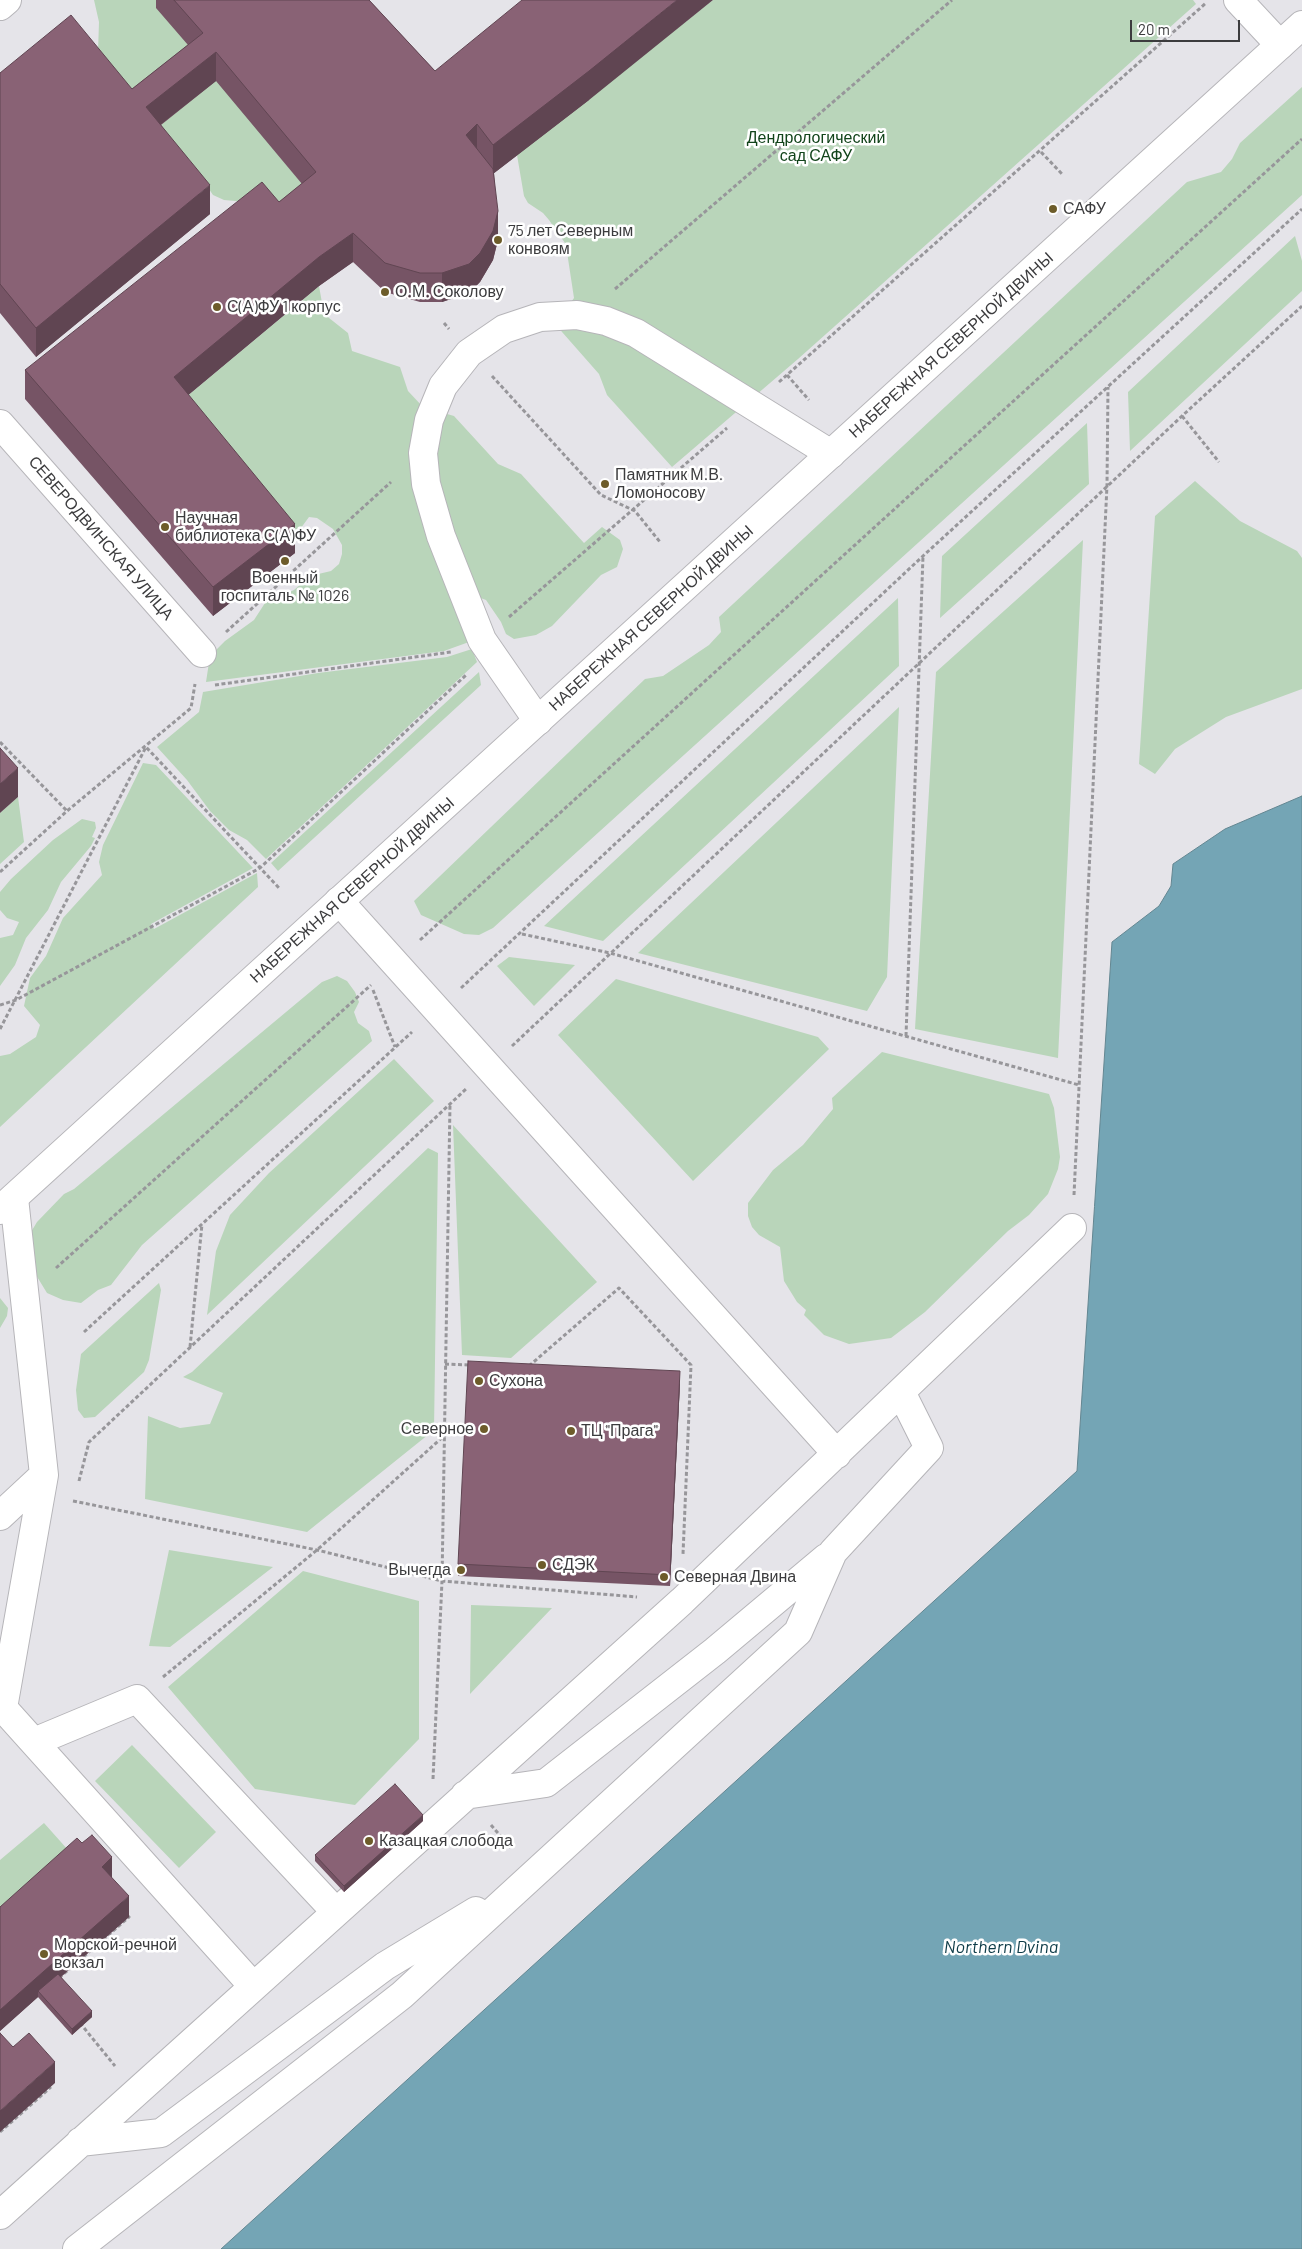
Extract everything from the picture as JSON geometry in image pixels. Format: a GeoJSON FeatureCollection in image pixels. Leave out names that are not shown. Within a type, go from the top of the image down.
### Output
{"type":"FeatureCollection","features":[{"type":"Feature","properties":{"kind":"main road"},"geometry":{"type":"LineString","coordinates":[[0,6],[7,0]]}},
{"type":"Feature","properties":{"kind":"main road"},"geometry":{"type":"LineString","coordinates":[[1238,0],[1280,45]]}},
{"type":"Feature","properties":{"kind":"main road","name":"НАБЕРЕЖНАЯ СЕВЕРНОЙ ДВИНЫ"},"geometry":{"type":"LineString","coordinates":[[7,1204],[1302,25]]}},
{"type":"Feature","properties":{"kind":"main road"},"geometry":{"type":"LineString","coordinates":[[538,721],[482,640],[441,536],[426,484],[423,453],[429,420],[435,402],[453,371],[470,352],[494,334],[520,322],[550,316],[584,316],[612,322],[636,333],[831,454]]}},
{"type":"Feature","properties":{"kind":"main road","name":"СЕВЕРОДВИНСКАЯ УЛИЦА"},"geometry":{"type":"LineString","coordinates":[[0,424],[202,653]]}},
{"type":"Feature","properties":{"kind":"main road"},"geometry":{"type":"LineString","coordinates":[[339,902],[837,1454]]}},
{"type":"Feature","properties":{"kind":"main road"},"geometry":{"type":"LineString","coordinates":[[7,1204],[25,1296],[44,1475],[2,1710],[34,1742],[253,1986]]}},
{"type":"Feature","properties":{"kind":"main road"},"geometry":{"type":"LineString","coordinates":[[0,2215],[682,1600],[1072,1228]]}},
{"type":"Feature","properties":{"kind":"main road"},"geometry":{"type":"LineString","coordinates":[[464,1795],[546,1783],[715,1651],[832,1552],[929,1448],[901,1392]]}},
{"type":"Feature","properties":{"kind":"main road"},"geometry":{"type":"LineString","coordinates":[[0,1516],[44,1475]]}},
{"type":"Feature","properties":{"kind":"main road"},"geometry":{"type":"LineString","coordinates":[[77,2249],[402,1995],[798,1632],[832,1552]]}},
{"type":"Feature","properties":{"kind":"main road"},"geometry":{"type":"LineString","coordinates":[[34,1742],[137,1698],[335,1911]]}},
{"type":"Feature","properties":{"kind":"main road"},"geometry":{"type":"LineString","coordinates":[[80,2142],[161,2133],[385,1966],[529,1879]]}},
{"type":"Feature","properties":{"kind":"path"},"geometry":{"type":"LineString","coordinates":[[584,316],[952,0]]}},
{"type":"Feature","properties":{"kind":"path"},"geometry":{"type":"LineString","coordinates":[[752,406],[1210,0]]}},
{"type":"Feature","properties":{"kind":"path"},"geometry":{"type":"LineString","coordinates":[[25,1296],[371,985],[1302,139]]}},
{"type":"Feature","properties":{"kind":"path"},"geometry":{"type":"LineString","coordinates":[[1041,151],[1063,175]]}},
{"type":"Feature","properties":{"kind":"path"},"geometry":{"type":"LineString","coordinates":[[84,1332],[521,934],[922,556],[1302,209]]}},
{"type":"Feature","properties":{"kind":"path"},"geometry":{"type":"LineString","coordinates":[[78,1484],[89,1442],[1107,485],[1302,306]]}},
{"type":"Feature","properties":{"kind":"path"},"geometry":{"type":"LineString","coordinates":[[444,323],[601,495],[635,511],[660,542]]}},
{"type":"Feature","properties":{"kind":"path"},"geometry":{"type":"LineString","coordinates":[[787,375],[811,402]]}},
{"type":"Feature","properties":{"kind":"path"},"geometry":{"type":"LineString","coordinates":[[1072,1228],[1107,485],[1108,387]]}},
{"type":"Feature","properties":{"kind":"path"},"geometry":{"type":"LineString","coordinates":[[1182,416],[1219,462]]}},
{"type":"Feature","properties":{"kind":"path"},"geometry":{"type":"LineString","coordinates":[[0,872],[67,812],[191,708],[202,653],[423,453]]}},
{"type":"Feature","properties":{"kind":"path"},"geometry":{"type":"LineString","coordinates":[[906,1036],[922,556]]}},
{"type":"Feature","properties":{"kind":"path"},"geometry":{"type":"LineString","coordinates":[[0,1005],[16,1000],[260,868],[490,653]]}},
{"type":"Feature","properties":{"kind":"path"},"geometry":{"type":"LineString","coordinates":[[0,742],[67,812]]}},
{"type":"Feature","properties":{"kind":"path"},"geometry":{"type":"LineString","coordinates":[[146,747],[280,889]]}},
{"type":"Feature","properties":{"kind":"path"},"geometry":{"type":"LineString","coordinates":[[0,1029],[146,747]]}},
{"type":"Feature","properties":{"kind":"path"},"geometry":{"type":"LineString","coordinates":[[521,934],[610,953],[1079,1085]]}},
{"type":"Feature","properties":{"kind":"path"},"geometry":{"type":"LineString","coordinates":[[365,978],[371,985],[395,1047]]}},
{"type":"Feature","properties":{"kind":"path"},"geometry":{"type":"LineString","coordinates":[[432,1825],[442,1582],[450,1104]]}},
{"type":"Feature","properties":{"kind":"path"},"geometry":{"type":"LineString","coordinates":[[190,1348],[202,1224]]}},
{"type":"Feature","properties":{"kind":"path"},"geometry":{"type":"LineString","coordinates":[[75,1493],[73,1502],[317,1550],[442,1582],[682,1600],[691,1365],[619,1288],[527,1367]]}},
{"type":"Feature","properties":{"kind":"path"},"geometry":{"type":"LineString","coordinates":[[446,1364],[473,1365]]}},
{"type":"Feature","properties":{"kind":"path"},"geometry":{"type":"LineString","coordinates":[[137,1698],[317,1550],[445,1435]]}},
{"type":"Feature","properties":{"kind":"path"},"geometry":{"type":"LineString","coordinates":[[496,1831],[508,1845]]}},
{"type":"Feature","properties":{"kind":"path"},"geometry":{"type":"LineString","coordinates":[[53,1984],[128,1917],[122,1910]]}},
{"type":"Feature","properties":{"kind":"path"},"geometry":{"type":"LineString","coordinates":[[77,2019],[136,2092]]}},
{"type":"Feature","properties":{"kind":"path"},"geometry":{"type":"LineString","coordinates":[[0,2132],[55,2083]]}},
{"type":"Feature","properties":{"kind":"green space"},"geometry":{"type":"Polygon","coordinates":[[[94,0],[165,0],[203,62],[316,201],[279,231],[247,202],[224,200],[213,195],[189,159],[180,153],[98,52],[99,22],[94,0]]]}},
{"type":"Feature","properties":{"kind":"green space","name":"Дендрологический сад САФУ"},"geometry":{"type":"Polygon","coordinates":[[[713,0],[1193,0],[1196,4],[798,359],[672,467],[607,395],[599,374],[555,324],[574,298],[565,243],[543,213],[528,203],[524,196],[517,155],[713,0]]]}},
{"type":"Feature","properties":{"kind":"green space"},"geometry":{"type":"Polygon","coordinates":[[[1302,87],[1302,195],[493,928],[479,935],[464,934],[421,915],[414,901],[645,679],[663,676],[709,645],[721,632],[719,617],[1187,182],[1221,172],[1232,159],[1240,143],[1302,87]]]}},
{"type":"Feature","properties":{"kind":"green space"},"geometry":{"type":"Polygon","coordinates":[[[1295,236],[1302,261],[1302,291],[1130,451],[1128,392],[1295,236]]]}},
{"type":"Feature","properties":{"kind":"green space"},"geometry":{"type":"Polygon","coordinates":[[[319,286],[324,314],[348,333],[352,351],[400,367],[408,391],[423,407],[454,416],[498,464],[521,474],[584,543],[602,527],[620,540],[623,549],[617,567],[601,575],[552,626],[536,635],[514,639],[506,634],[501,622],[486,600],[478,597],[469,642],[444,651],[206,682],[210,656],[225,641],[254,620],[265,603],[294,590],[310,576],[331,571],[339,564],[342,545],[333,529],[317,518],[309,517],[298,532],[293,550],[174,407],[319,286]]]}},
{"type":"Feature","properties":{"kind":"green space"},"geometry":{"type":"Polygon","coordinates":[[[1087,423],[1089,484],[940,618],[942,556],[1087,423]]]}},
{"type":"Feature","properties":{"kind":"green space"},"geometry":{"type":"Polygon","coordinates":[[[1195,481],[1240,521],[1297,551],[1302,558],[1302,689],[1226,717],[1175,749],[1155,774],[1139,764],[1155,516],[1195,481]]]}},
{"type":"Feature","properties":{"kind":"green space"},"geometry":{"type":"Polygon","coordinates":[[[1083,540],[1058,1058],[915,1029],[936,672],[1083,540]]]}},
{"type":"Feature","properties":{"kind":"green space"},"geometry":{"type":"Polygon","coordinates":[[[898,598],[899,666],[603,941],[544,926],[898,598]]]}},
{"type":"Feature","properties":{"kind":"green space"},"geometry":{"type":"Polygon","coordinates":[[[472,649],[477,662],[266,859],[247,840],[229,830],[210,811],[187,780],[157,747],[199,712],[203,692],[318,673],[447,657],[472,649]]]}},
{"type":"Feature","properties":{"kind":"green space"},"geometry":{"type":"Polygon","coordinates":[[[479,672],[481,685],[278,871],[271,863],[479,672]]]}},
{"type":"Feature","properties":{"kind":"green space"},"geometry":{"type":"Polygon","coordinates":[[[899,707],[887,977],[867,1011],[638,953],[899,707]]]}},
{"type":"Feature","properties":{"kind":"green space"},"geometry":{"type":"Polygon","coordinates":[[[143,763],[156,765],[253,868],[151,924],[154,929],[257,873],[258,887],[0,1127],[0,1056],[10,1054],[36,1037],[40,1025],[24,1006],[30,978],[46,956],[63,918],[102,875],[99,862],[103,845],[143,763]]]}},
{"type":"Feature","properties":{"kind":"green space"},"geometry":{"type":"Polygon","coordinates":[[[18,797],[24,842],[0,864],[0,813],[18,797]]]}},
{"type":"Feature","properties":{"kind":"green space"},"geometry":{"type":"Polygon","coordinates":[[[82,819],[95,822],[96,828],[92,837],[95,838],[91,846],[61,882],[48,910],[26,938],[15,965],[0,986],[0,938],[13,935],[19,922],[7,918],[0,910],[0,892],[11,879],[53,840],[82,819]]]}},
{"type":"Feature","properties":{"kind":"green space"},"geometry":{"type":"Polygon","coordinates":[[[509,957],[575,965],[534,1006],[497,966],[509,957]]]}},
{"type":"Feature","properties":{"kind":"green space"},"geometry":{"type":"Polygon","coordinates":[[[337,976],[347,981],[355,992],[359,1002],[354,1012],[358,1023],[369,1031],[372,1041],[142,1245],[111,1285],[98,1290],[81,1303],[63,1300],[47,1293],[36,1275],[25,1242],[37,1222],[64,1194],[74,1189],[322,982],[337,976]]]}},
{"type":"Feature","properties":{"kind":"green space"},"geometry":{"type":"Polygon","coordinates":[[[616,979],[818,1037],[829,1049],[693,1181],[558,1035],[616,979]]]}},
{"type":"Feature","properties":{"kind":"green space"},"geometry":{"type":"Polygon","coordinates":[[[882,1052],[1049,1094],[1054,1108],[1060,1157],[1058,1169],[1048,1194],[1029,1215],[1008,1231],[925,1312],[891,1338],[849,1344],[824,1335],[804,1315],[806,1310],[797,1302],[784,1281],[780,1247],[759,1235],[752,1227],[748,1216],[748,1203],[773,1170],[803,1145],[833,1109],[832,1098],[882,1052]]]}},
{"type":"Feature","properties":{"kind":"green space"},"geometry":{"type":"Polygon","coordinates":[[[394,1059],[434,1101],[207,1315],[216,1251],[230,1215],[269,1173],[394,1059]]]}},
{"type":"Feature","properties":{"kind":"green space"},"geometry":{"type":"Polygon","coordinates":[[[453,1125],[597,1282],[511,1358],[462,1355],[453,1125]]]}},
{"type":"Feature","properties":{"kind":"green space"},"geometry":{"type":"Polygon","coordinates":[[[428,1148],[438,1153],[434,1430],[307,1532],[145,1499],[148,1416],[180,1428],[210,1424],[223,1393],[183,1377],[192,1372],[428,1148]]]}},
{"type":"Feature","properties":{"kind":"green space"},"geometry":{"type":"Polygon","coordinates":[[[159,1283],[161,1290],[149,1360],[144,1372],[95,1417],[84,1418],[78,1410],[76,1390],[81,1354],[159,1283]]]}},
{"type":"Feature","properties":{"kind":"green space"},"geometry":{"type":"Polygon","coordinates":[[[0,1298],[8,1308],[7,1316],[0,1328],[0,1298]]]}},
{"type":"Feature","properties":{"kind":"green space"},"geometry":{"type":"Polygon","coordinates":[[[169,1550],[273,1567],[170,1647],[149,1646],[169,1550]]]}},
{"type":"Feature","properties":{"kind":"green space"},"geometry":{"type":"Polygon","coordinates":[[[303,1571],[419,1601],[419,1739],[355,1805],[255,1789],[168,1687],[303,1571]]]}},
{"type":"Feature","properties":{"kind":"green space"},"geometry":{"type":"Polygon","coordinates":[[[471,1605],[552,1608],[470,1694],[471,1605]]]}},
{"type":"Feature","properties":{"kind":"green space"},"geometry":{"type":"Polygon","coordinates":[[[132,1745],[216,1832],[179,1868],[95,1781],[132,1745]]]}},
{"type":"Feature","properties":{"kind":"green space"},"geometry":{"type":"Polygon","coordinates":[[[44,1823],[77,1860],[0,1914],[0,1860],[44,1823]]]}},
{"type":"Feature","properties":{"kind":"water","name":"Northern Dvina"},"geometry":{"type":"Polygon","coordinates":[[[1302,796],[1302,2249],[221,2249],[1077,1471],[1112,942],[1159,906],[1171,886],[1173,864],[1225,829],[1302,796]]]}},
{"type":"Feature","properties":{"kind":"building","name":"С(А)ФУ 1 корпус"},"geometry":{"type":"Polygon","coordinates":[[[174,0],[369,0],[435,71],[522,0],[677,0],[493,145],[477,124],[466,135],[493,169],[498,211],[493,231],[480,253],[469,264],[442,273],[420,273],[385,263],[353,233],[319,257],[174,377],[295,524],[213,587],[25,370],[262,182],[279,202],[316,172],[216,52],[146,107],[210,185],[36,328],[0,284],[0,73],[71,15],[132,89],[203,33],[174,0]]]}},
{"type":"Feature","properties":{"kind":"building"},"geometry":{"type":"Polygon","coordinates":[[[0,748],[18,768],[0,784],[0,748]]]}},
{"type":"Feature","properties":{"kind":"building","name":"ТЦ \"Прага\""},"geometry":{"type":"Polygon","coordinates":[[[468,1361],[680,1371],[670,1575],[458,1564],[468,1361]]]}},
{"type":"Feature","properties":{"kind":"building","name":"Казацкая слобода"},"geometry":{"type":"Polygon","coordinates":[[[395,1784],[423,1815],[344,1886],[315,1855],[395,1784]]]}},
{"type":"Feature","properties":{"kind":"building","name":"Морской-речной вокзал"},"geometry":{"type":"Polygon","coordinates":[[[92,1835],[112,1857],[102,1867],[129,1896],[0,2010],[0,1907],[77,1838],[82,1843],[92,1835]]]}},
{"type":"Feature","properties":{"kind":"building"},"geometry":{"type":"Polygon","coordinates":[[[58,1974],[92,2011],[72,2029],[38,1991],[58,1974]]]}},
{"type":"Feature","properties":{"kind":"building"},"geometry":{"type":"Polygon","coordinates":[[[0,2033],[13,2047],[29,2033],[55,2062],[0,2111],[0,2033]]]}},
{"type":"Feature","properties":{"kind":"place","name":"САФУ"},"geometry":{"type":"Point","coordinates":[1053,209]}},
{"type":"Feature","properties":{"kind":"place","name":"75 лет Северным конвоям"},"geometry":{"type":"Point","coordinates":[498,240]}},
{"type":"Feature","properties":{"kind":"place","name":"О.М. Соколову"},"geometry":{"type":"Point","coordinates":[385,292]}},
{"type":"Feature","properties":{"kind":"place","name":"С(А)ФУ 1 корпус"},"geometry":{"type":"Point","coordinates":[217,307]}},
{"type":"Feature","properties":{"kind":"place","name":"Памятник М.В. Ломоносову"},"geometry":{"type":"Point","coordinates":[605,484]}},
{"type":"Feature","properties":{"kind":"place","name":"Научная библиотека С(А)ФУ"},"geometry":{"type":"Point","coordinates":[165,527]}},
{"type":"Feature","properties":{"kind":"place","name":"Военный госпиталь № 1026"},"geometry":{"type":"Point","coordinates":[285,561]}},
{"type":"Feature","properties":{"kind":"place","name":"Сухона"},"geometry":{"type":"Point","coordinates":[479,1381]}},
{"type":"Feature","properties":{"kind":"place","name":"Северное"},"geometry":{"type":"Point","coordinates":[484,1429]}},
{"type":"Feature","properties":{"kind":"place","name":"ТЦ \"Прага\""},"geometry":{"type":"Point","coordinates":[571,1431]}},
{"type":"Feature","properties":{"kind":"place","name":"СДЭК"},"geometry":{"type":"Point","coordinates":[542,1565]}},
{"type":"Feature","properties":{"kind":"place","name":"Вычегда"},"geometry":{"type":"Point","coordinates":[461,1570]}},
{"type":"Feature","properties":{"kind":"place","name":"Северная Двина"},"geometry":{"type":"Point","coordinates":[664,1577]}},
{"type":"Feature","properties":{"kind":"place","name":"Казацкая слобода"},"geometry":{"type":"Point","coordinates":[369,1841]}},
{"type":"Feature","properties":{"kind":"place","name":"Морской-речной вокзал"},"geometry":{"type":"Point","coordinates":[44,1954]}}]}
